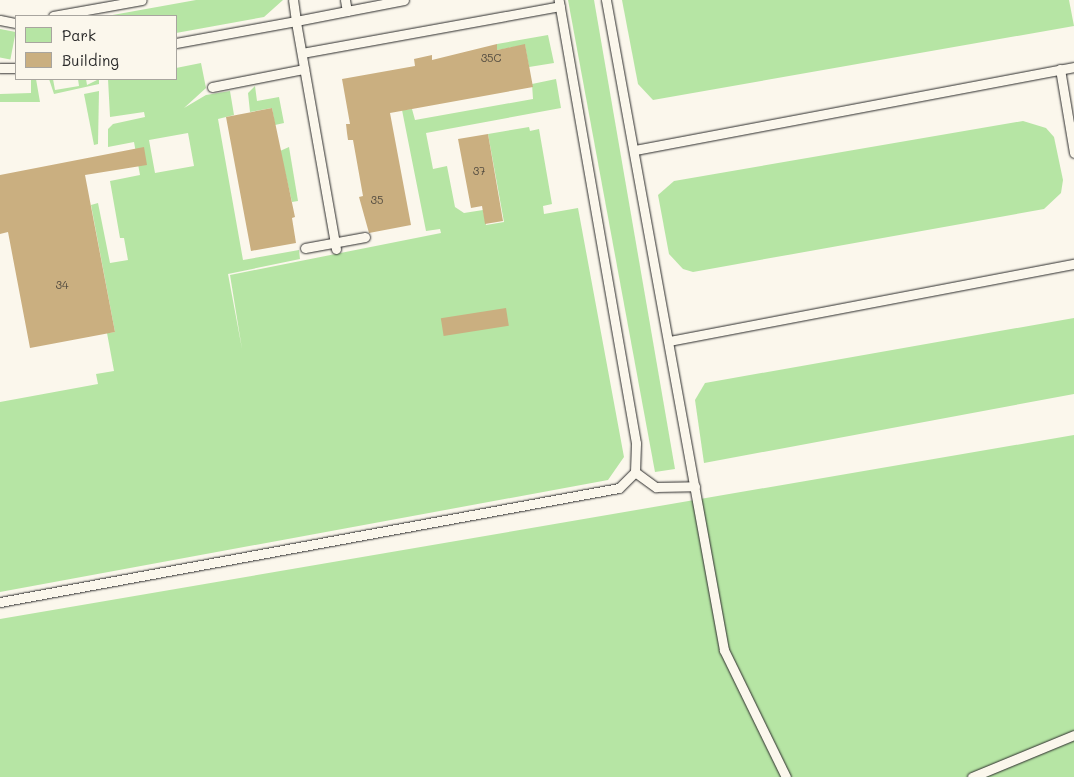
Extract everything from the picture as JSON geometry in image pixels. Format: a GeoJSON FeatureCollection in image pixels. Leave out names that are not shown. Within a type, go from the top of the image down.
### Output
{"type":"FeatureCollection","features":[{"type":"Feature","properties":{"kind":"lane"},"geometry":{"type":"LineString","coordinates":[[59,15],[142,0]]}},
{"type":"Feature","properties":{"kind":"lane"},"geometry":{"type":"LineString","coordinates":[[293,0],[335,246]]}},
{"type":"Feature","properties":{"kind":"lane"},"geometry":{"type":"LineString","coordinates":[[345,0],[347,11]]}},
{"type":"Feature","properties":{"kind":"lane"},"geometry":{"type":"LineString","coordinates":[[178,43],[404,0]]}},
{"type":"Feature","properties":{"kind":"lane"},"geometry":{"type":"LineString","coordinates":[[606,0],[724,650],[786,777]]}},
{"type":"Feature","properties":{"kind":"lane"},"geometry":{"type":"LineString","coordinates":[[0,602],[620,488],[635,472],[636,443],[559,3],[302,53]]}},
{"type":"Feature","properties":{"kind":"lane"},"geometry":{"type":"LineString","coordinates":[[0,20],[15,23]]}},
{"type":"Feature","properties":{"kind":"lane"},"geometry":{"type":"LineString","coordinates":[[634,150],[1074,67]]}},
{"type":"Feature","properties":{"kind":"lane"},"geometry":{"type":"LineString","coordinates":[[0,68],[15,68]]}},
{"type":"Feature","properties":{"kind":"lane"},"geometry":{"type":"LineString","coordinates":[[212,86],[304,69]]}},
{"type":"Feature","properties":{"kind":"lane"},"geometry":{"type":"LineString","coordinates":[[1060,69],[1074,153]]}},
{"type":"Feature","properties":{"kind":"lane"},"geometry":{"type":"LineString","coordinates":[[305,248],[335,246],[365,237]]}},
{"type":"Feature","properties":{"kind":"lane"},"geometry":{"type":"LineString","coordinates":[[669,341],[1074,264]]}},
{"type":"Feature","properties":{"kind":"lane"},"geometry":{"type":"LineString","coordinates":[[635,472],[656,487],[695,486]]}},
{"type":"Feature","properties":{"kind":"lane"},"geometry":{"type":"LineString","coordinates":[[972,777],[1074,735]]}},
{"type":"Feature","properties":{"kind":"green space"},"geometry":{"type":"Polygon","coordinates":[[[196,0],[283,0],[264,17],[178,33],[178,15],[113,15],[196,0]]]}},
{"type":"Feature","properties":{"kind":"green space"},"geometry":{"type":"Polygon","coordinates":[[[568,0],[594,0],[675,469],[655,472],[568,0]]]}},
{"type":"Feature","properties":{"kind":"green space"},"geometry":{"type":"Polygon","coordinates":[[[622,0],[1069,0],[1074,26],[653,100],[638,84],[622,0]]]}},
{"type":"Feature","properties":{"kind":"green space"},"geometry":{"type":"Polygon","coordinates":[[[0,29],[15,32],[10,60],[0,58],[0,29]]]}},
{"type":"Feature","properties":{"kind":"green space"},"geometry":{"type":"Polygon","coordinates":[[[548,35],[554,63],[529,67],[525,45],[497,50],[497,44],[548,35]]]}},
{"type":"Feature","properties":{"kind":"green space"},"geometry":{"type":"Polygon","coordinates":[[[201,63],[206,88],[184,108],[206,95],[230,91],[234,115],[218,119],[243,260],[299,250],[300,259],[228,274],[242,349],[230,275],[441,233],[440,229],[426,231],[402,110],[412,109],[415,120],[533,99],[532,84],[556,79],[561,108],[426,133],[433,169],[447,166],[455,207],[464,213],[483,210],[486,225],[504,222],[488,134],[529,127],[530,131],[539,129],[552,204],[543,206],[544,214],[578,208],[624,457],[608,480],[0,592],[0,402],[98,384],[96,374],[114,371],[107,333],[115,332],[91,205],[98,203],[110,263],[128,260],[124,238],[120,238],[110,181],[140,175],[134,142],[108,147],[108,129],[113,124],[145,117],[144,112],[110,117],[108,80],[178,80],[178,68],[201,63]],[[188,133],[149,140],[155,173],[194,166],[188,133]]]}},
{"type":"Feature","properties":{"kind":"green space"},"geometry":{"type":"Polygon","coordinates":[[[31,80],[36,80],[40,102],[0,102],[0,94],[31,93],[31,80]]]}},
{"type":"Feature","properties":{"kind":"green space"},"geometry":{"type":"Polygon","coordinates":[[[49,80],[53,80],[55,90],[79,86],[78,80],[86,80],[87,85],[99,80],[99,84],[54,94],[49,80]]]}},
{"type":"Feature","properties":{"kind":"green space"},"geometry":{"type":"Polygon","coordinates":[[[255,86],[257,101],[279,97],[284,123],[275,125],[272,108],[250,112],[248,93],[255,86]]]}},
{"type":"Feature","properties":{"kind":"green space"},"geometry":{"type":"Polygon","coordinates":[[[99,91],[98,144],[94,145],[84,94],[99,91]]]}},
{"type":"Feature","properties":{"kind":"green space"},"geometry":{"type":"Polygon","coordinates":[[[1023,121],[1046,128],[1054,137],[1063,180],[1061,193],[1044,209],[693,272],[683,269],[669,254],[658,195],[674,181],[1023,121]]]}},
{"type":"Feature","properties":{"kind":"green space"},"geometry":{"type":"Polygon","coordinates":[[[289,147],[298,201],[292,202],[280,151],[289,147]]]}},
{"type":"Feature","properties":{"kind":"green space"},"geometry":{"type":"Polygon","coordinates":[[[1074,318],[1074,394],[704,463],[695,400],[705,383],[1074,318]]]}},
{"type":"Feature","properties":{"kind":"green space"},"geometry":{"type":"Polygon","coordinates":[[[1074,435],[1074,777],[0,777],[0,619],[1074,435]]]}},
{"type":"Feature","properties":{"kind":"building"},"geometry":{"type":"Polygon","coordinates":[[[497,44],[497,50],[525,44],[533,87],[390,113],[411,225],[369,233],[359,197],[363,196],[353,140],[348,140],[346,124],[350,124],[342,79],[415,66],[414,59],[432,55],[432,60],[497,44]]]}},
{"type":"Feature","properties":{"kind":"building"},"geometry":{"type":"Polygon","coordinates":[[[272,108],[295,217],[292,218],[296,243],[251,251],[226,117],[272,108]]]}},
{"type":"Feature","properties":{"kind":"building"},"geometry":{"type":"Polygon","coordinates":[[[488,134],[503,221],[485,224],[482,206],[471,208],[458,139],[488,134]]]}},
{"type":"Feature","properties":{"kind":"building"},"geometry":{"type":"Polygon","coordinates":[[[144,147],[147,165],[85,175],[115,332],[30,348],[8,232],[0,234],[0,175],[144,147]]]}},
{"type":"Feature","properties":{"kind":"building"},"geometry":{"type":"Polygon","coordinates":[[[506,308],[509,326],[444,336],[441,318],[506,308]]]}}]}
